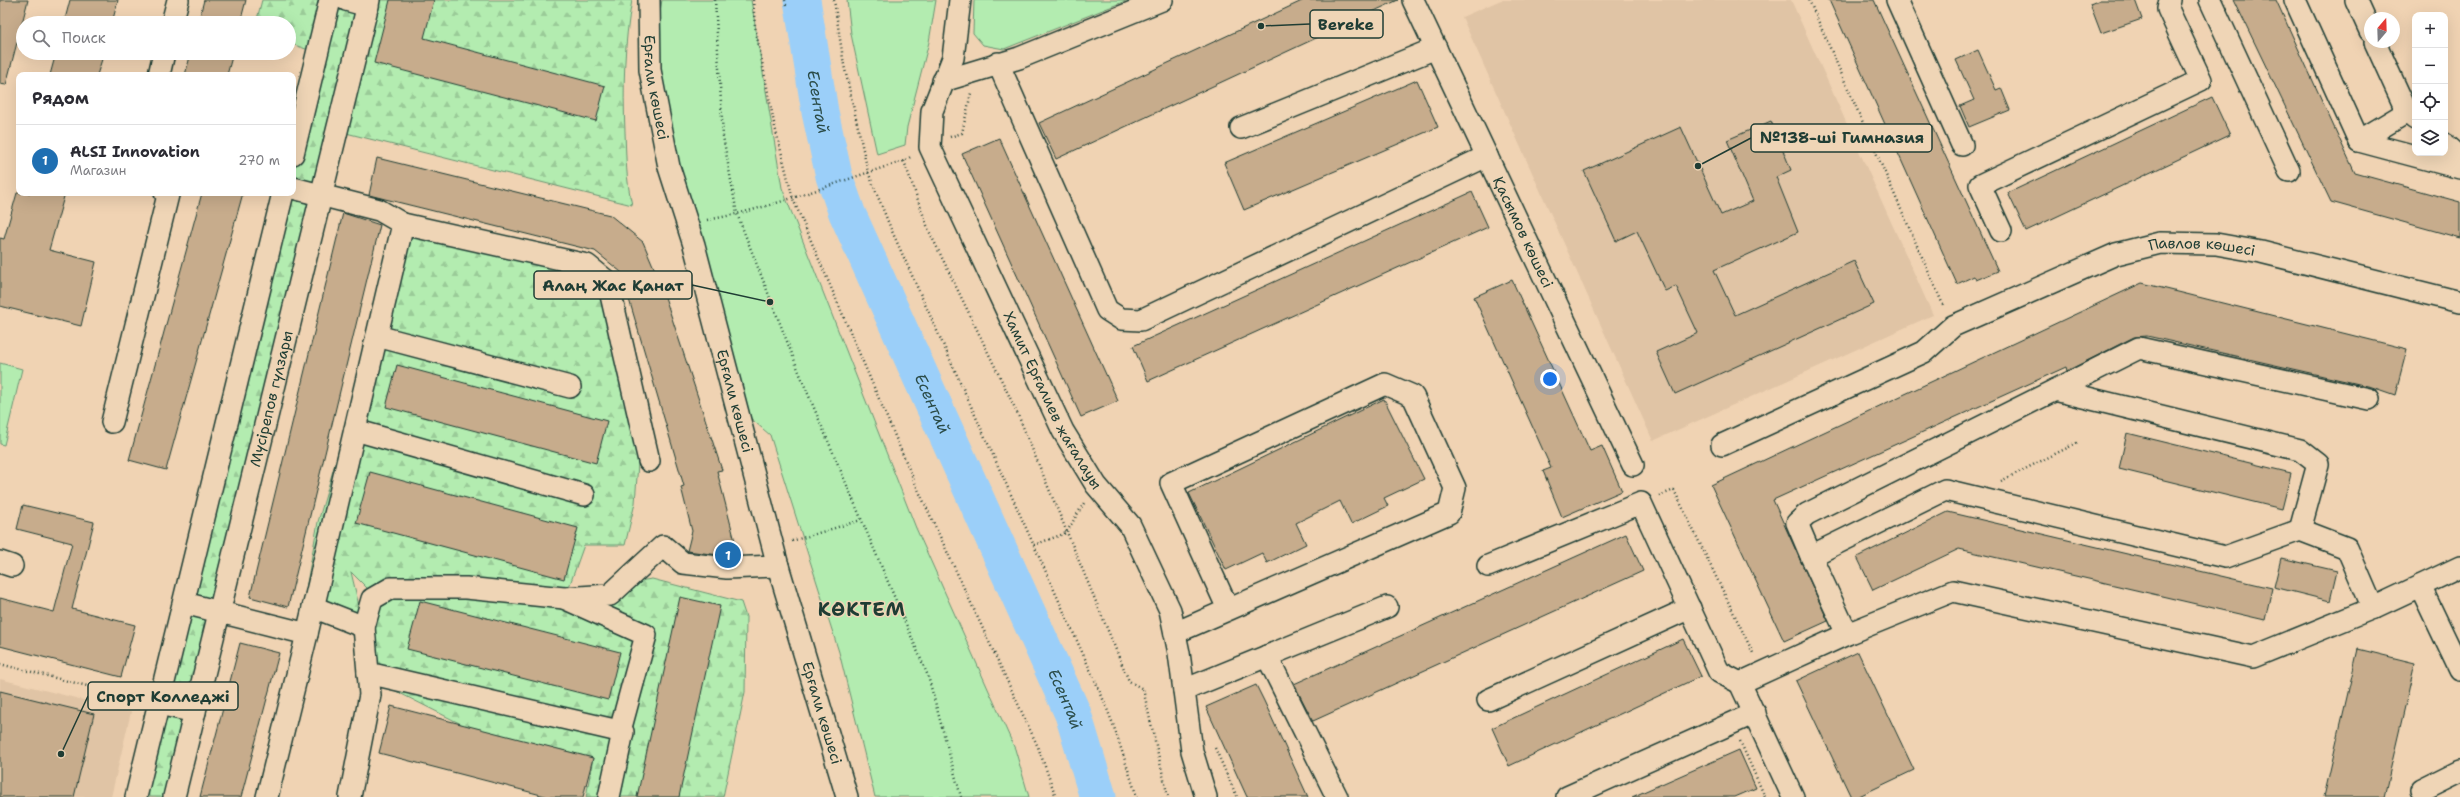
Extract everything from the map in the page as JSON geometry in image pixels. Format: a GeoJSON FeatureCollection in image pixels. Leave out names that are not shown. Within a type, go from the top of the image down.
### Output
{"type":"FeatureCollection","features":[{"type":"Feature","properties":{"kind":"street"},"geometry":{"type":"LineString","coordinates":[[174,16],[178,0]]}},
{"type":"Feature","properties":{"kind":"street"},"geometry":{"type":"LineString","coordinates":[[296,142],[330,0]]}},
{"type":"Feature","properties":{"kind":"street"},"geometry":{"type":"LineString","coordinates":[[346,0],[369,3]]}},
{"type":"Feature","properties":{"kind":"street","name":"Ерғали көшесі"},"geometry":{"type":"LineString","coordinates":[[649,0],[650,70],[669,167],[687,223],[732,385],[778,566],[841,794]]}},
{"type":"Feature","properties":{"kind":"street","name":"Хамит Ерғалиев жағалауы"},"geometry":{"type":"LineString","coordinates":[[960,0],[953,58],[932,111],[930,147],[1063,431],[1096,484],[1130,525],[1170,610],[1184,690],[1192,751],[1206,797]]}},
{"type":"Feature","properties":{"kind":"street"},"geometry":{"type":"LineString","coordinates":[[943,81],[977,69],[1019,58],[1162,0]]}},
{"type":"Feature","properties":{"kind":"street","name":"Қасымов көшесі"},"geometry":{"type":"LineString","coordinates":[[1413,0],[1632,466]]}},
{"type":"Feature","properties":{"kind":"street"},"geometry":{"type":"LineString","coordinates":[[1897,0],[1962,146]]}},
{"type":"Feature","properties":{"kind":"street"},"geometry":{"type":"LineString","coordinates":[[2001,231],[1980,185],[2201,80],[2168,9],[2170,0]]}},
{"type":"Feature","properties":{"kind":"street"},"geometry":{"type":"LineString","coordinates":[[2210,0],[2289,171]]}},
{"type":"Feature","properties":{"kind":"street"},"geometry":{"type":"LineString","coordinates":[[2296,0],[2359,140]]}},
{"type":"Feature","properties":{"kind":"street"},"geometry":{"type":"LineString","coordinates":[[2356,0],[2364,18]]}},
{"type":"Feature","properties":{"kind":"street","name":"Мүсірепов гүлзары"},"geometry":{"type":"LineString","coordinates":[[174,797],[369,3]]}},
{"type":"Feature","properties":{"kind":"street"},"geometry":{"type":"LineString","coordinates":[[1241,128],[1436,48]]}},
{"type":"Feature","properties":{"kind":"street"},"geometry":{"type":"LineString","coordinates":[[2359,140],[2411,115],[2378,48]]}},
{"type":"Feature","properties":{"kind":"street"},"geometry":{"type":"LineString","coordinates":[[160,72],[162,60]]}},
{"type":"Feature","properties":{"kind":"street"},"geometry":{"type":"LineString","coordinates":[[998,64],[1107,310],[1121,319],[1142,320],[1487,156]]}},
{"type":"Feature","properties":{"kind":"street"},"geometry":{"type":"LineString","coordinates":[[2359,140],[2460,168]]}},
{"type":"Feature","properties":{"kind":"street"},"geometry":{"type":"LineString","coordinates":[[2448,147],[2460,157]]}},
{"type":"Feature","properties":{"kind":"street"},"geometry":{"type":"LineString","coordinates":[[296,189],[379,210],[403,224],[587,265],[608,282],[649,461]]}},
{"type":"Feature","properties":{"kind":"street"},"geometry":{"type":"LineString","coordinates":[[112,422],[168,196]]}},
{"type":"Feature","properties":{"kind":"street"},"geometry":{"type":"LineString","coordinates":[[136,797],[282,196]]}},
{"type":"Feature","properties":{"kind":"street"},"geometry":{"type":"LineString","coordinates":[[268,797],[403,224]]}},
{"type":"Feature","properties":{"kind":"street","name":"Павлов көшесі"},"geometry":{"type":"LineString","coordinates":[[1722,445],[1924,352],[1953,326],[2116,254],[2160,243],[2216,244],[2261,252],[2460,302]]}},
{"type":"Feature","properties":{"kind":"street"},"geometry":{"type":"LineString","coordinates":[[377,336],[570,387]]}},
{"type":"Feature","properties":{"kind":"street"},"geometry":{"type":"LineString","coordinates":[[1847,634],[1797,523],[1806,514],[2139,348],[2369,399]]}},
{"type":"Feature","properties":{"kind":"street"},"geometry":{"type":"LineString","coordinates":[[1175,633],[1228,610],[1449,513],[1455,488],[1413,396],[1385,384],[1172,483],[1228,610]]}},
{"type":"Feature","properties":{"kind":"street"},"geometry":{"type":"LineString","coordinates":[[2056,390],[2300,450],[2318,464],[2300,530]]}},
{"type":"Feature","properties":{"kind":"street"},"geometry":{"type":"LineString","coordinates":[[354,430],[584,495]]}},
{"type":"Feature","properties":{"kind":"street"},"geometry":{"type":"LineString","coordinates":[[1811,556],[1945,490],[2225,557],[2300,530],[2348,548],[2373,608]]}},
{"type":"Feature","properties":{"kind":"street"},"geometry":{"type":"LineString","coordinates":[[1488,566],[1641,503],[1720,672],[1740,682],[1793,797]]}},
{"type":"Feature","properties":{"kind":"street"},"geometry":{"type":"LineString","coordinates":[[350,797],[370,695],[364,627],[372,599],[391,588],[466,588],[564,598],[610,595],[663,546],[683,563],[726,568],[778,566]]}},
{"type":"Feature","properties":{"kind":"street"},"geometry":{"type":"LineString","coordinates":[[1740,682],[1847,634],[1953,591],[2253,657],[2373,608],[2460,567]]}},
{"type":"Feature","properties":{"kind":"street"},"geometry":{"type":"LineString","coordinates":[[2420,586],[2460,670]]}},
{"type":"Feature","properties":{"kind":"street"},"geometry":{"type":"LineString","coordinates":[[564,598],[646,635],[620,731]]}},
{"type":"Feature","properties":{"kind":"street"},"geometry":{"type":"LineString","coordinates":[[184,603],[307,634]]}},
{"type":"Feature","properties":{"kind":"street"},"geometry":{"type":"LineString","coordinates":[[313,607],[364,627]]}},
{"type":"Feature","properties":{"kind":"street"},"geometry":{"type":"LineString","coordinates":[[1184,690],[1387,607]]}},
{"type":"Feature","properties":{"kind":"street"},"geometry":{"type":"LineString","coordinates":[[1488,700],[1690,608]]}},
{"type":"Feature","properties":{"kind":"street"},"geometry":{"type":"LineString","coordinates":[[1267,656],[1337,797]]}},
{"type":"Feature","properties":{"kind":"street"},"geometry":{"type":"LineString","coordinates":[[368,673],[623,732],[609,797]]}},
{"type":"Feature","properties":{"kind":"street"},"geometry":{"type":"LineString","coordinates":[[159,704],[195,712]]}},
{"type":"Feature","properties":{"kind":"street"},"geometry":{"type":"LineString","coordinates":[[1567,797],[1755,714]]}},
{"type":"Feature","properties":{"kind":"street"},"geometry":{"type":"LineString","coordinates":[[2422,790],[2460,771]]}},
{"type":"Feature","properties":{"kind":"path"},"geometry":{"type":"LineString","coordinates":[[715,0],[723,136],[738,214],[803,382],[928,676],[961,797]]}},
{"type":"Feature","properties":{"kind":"path"},"geometry":{"type":"LineString","coordinates":[[753,0],[755,26],[774,123],[793,199],[916,485],[1035,740],[1056,797]]}},
{"type":"Feature","properties":{"kind":"path"},"geometry":{"type":"LineString","coordinates":[[785,0],[786,5]]}},
{"type":"Feature","properties":{"kind":"path"},"geometry":{"type":"LineString","coordinates":[[834,0],[844,65],[868,172],[891,229],[1113,724],[1137,797]]}},
{"type":"Feature","properties":{"kind":"path"},"geometry":{"type":"LineString","coordinates":[[1809,0],[1953,326]]}},
{"type":"Feature","properties":{"kind":"path"},"geometry":{"type":"LineString","coordinates":[[949,138],[962,133],[977,69]]}},
{"type":"Feature","properties":{"kind":"path"},"geometry":{"type":"LineString","coordinates":[[687,223],[738,214],[793,199],[865,173],[904,161],[912,156]]}},
{"type":"Feature","properties":{"kind":"path"},"geometry":{"type":"LineString","coordinates":[[904,161],[929,230],[1016,410],[1129,681],[1143,689],[1168,797]]}},
{"type":"Feature","properties":{"kind":"path"},"geometry":{"type":"LineString","coordinates":[[1970,496],[2079,442]]}},
{"type":"Feature","properties":{"kind":"path"},"geometry":{"type":"LineString","coordinates":[[1034,545],[1066,533],[1096,484]]}},
{"type":"Feature","properties":{"kind":"path"},"geometry":{"type":"LineString","coordinates":[[1641,503],[1674,490],[1762,672]]}},
{"type":"Feature","properties":{"kind":"path"},"geometry":{"type":"LineString","coordinates":[[0,664],[159,704]]}},
{"type":"Feature","properties":{"kind":"path"},"geometry":{"type":"LineString","coordinates":[[1211,740],[1237,797]]}},
{"type":"Feature","properties":{"kind":"shaded area"},"geometry":{"type":"Polygon","coordinates":[[[1501,0],[1791,0],[1933,315],[1653,441],[1462,17],[1501,0]]]}},
{"type":"Feature","properties":{"kind":"shaded area"},"geometry":{"type":"Polygon","coordinates":[[[0,679],[131,712],[111,797],[0,797],[0,679]]]}},
{"type":"Feature","properties":{"kind":"green space"},"geometry":{"type":"Polygon","coordinates":[[[262,0],[369,0],[174,797],[136,797],[292,196],[296,196],[296,141],[317,53],[296,46],[296,16],[258,16],[262,0]]]}},
{"type":"Feature","properties":{"kind":"green space"},"geometry":{"type":"Polygon","coordinates":[[[378,0],[632,0],[626,49],[624,99],[627,168],[632,205],[346,133],[378,0]]]}},
{"type":"Feature","properties":{"kind":"green space"},"geometry":{"type":"Polygon","coordinates":[[[662,0],[751,0],[782,188],[916,528],[1015,749],[1029,797],[875,797],[839,652],[770,435],[748,416],[650,70],[662,0]]]}},
{"type":"Feature","properties":{"kind":"green space"},"geometry":{"type":"Polygon","coordinates":[[[847,0],[936,0],[929,42],[907,127],[905,145],[877,154],[851,34],[847,0]]]}},
{"type":"Feature","properties":{"kind":"green space"},"geometry":{"type":"Polygon","coordinates":[[[974,0],[1128,0],[1004,49],[983,45],[973,33],[974,0]]]}},
{"type":"Feature","properties":{"kind":"green space"},"geometry":{"type":"Polygon","coordinates":[[[407,236],[584,275],[600,289],[640,437],[635,503],[625,545],[584,545],[569,587],[568,612],[594,621],[618,584],[652,579],[741,602],[746,617],[745,692],[723,797],[586,797],[593,758],[465,726],[360,673],[369,590],[351,572],[364,627],[305,594],[318,522],[362,371],[407,236]]]}},
{"type":"Feature","properties":{"kind":"green space"},"geometry":{"type":"Polygon","coordinates":[[[0,363],[22,369],[4,445],[0,444],[0,363]]]}},
{"type":"Feature","properties":{"kind":"building"},"geometry":{"type":"Polygon","coordinates":[[[0,0],[28,0],[24,16],[16,16],[16,46],[6,85],[0,84],[0,0]]]}},
{"type":"Feature","properties":{"kind":"building"},"geometry":{"type":"Polygon","coordinates":[[[70,0],[118,0],[114,16],[66,16],[70,0]]]}},
{"type":"Feature","properties":{"kind":"building"},"geometry":{"type":"Polygon","coordinates":[[[204,0],[246,0],[242,16],[200,16],[204,0]]]}},
{"type":"Feature","properties":{"kind":"building"},"geometry":{"type":"Polygon","coordinates":[[[390,0],[434,0],[424,38],[605,86],[596,121],[374,63],[390,0]]]}},
{"type":"Feature","properties":{"kind":"building"},"geometry":{"type":"Polygon","coordinates":[[[1304,0],[1398,0],[1056,159],[1039,123],[1304,0]]]}},
{"type":"Feature","properties":{"kind":"building"},"geometry":{"type":"Polygon","coordinates":[[[1829,0],[1874,0],[1998,271],[1976,280],[1974,276],[1957,284],[1829,0]]]}},
{"type":"Feature","properties":{"kind":"building"},"geometry":{"type":"Polygon","coordinates":[[[2100,0],[2135,0],[2142,19],[2101,33],[2090,4],[2100,0]]]}},
{"type":"Feature","properties":{"kind":"building"},"geometry":{"type":"Polygon","coordinates":[[[2234,0],[2276,0],[2355,173],[2460,202],[2460,238],[2331,202],[2234,0]]]}},
{"type":"Feature","properties":{"kind":"building"},"geometry":{"type":"Polygon","coordinates":[[[1978,50],[1996,90],[2001,88],[2010,110],[1969,127],[1960,106],[1974,100],[1956,60],[1978,50]]]}},
{"type":"Feature","properties":{"kind":"building"},"geometry":{"type":"Polygon","coordinates":[[[54,60],[102,60],[98,72],[51,72],[54,60]]]}},
{"type":"Feature","properties":{"kind":"building"},"geometry":{"type":"Polygon","coordinates":[[[189,60],[231,60],[228,72],[186,72],[189,60]]]}},
{"type":"Feature","properties":{"kind":"building"},"geometry":{"type":"Polygon","coordinates":[[[1417,80],[1438,127],[1244,210],[1224,163],[1417,80]]]}},
{"type":"Feature","properties":{"kind":"building"},"geometry":{"type":"Polygon","coordinates":[[[2212,97],[2230,135],[2026,231],[2008,193],[2212,97]]]}},
{"type":"Feature","properties":{"kind":"building"},"geometry":{"type":"Polygon","coordinates":[[[1771,121],[1791,170],[1776,177],[1798,232],[1714,270],[1735,315],[1854,261],[1874,304],[1675,394],[1656,352],[1698,333],[1676,286],[1665,291],[1637,231],[1616,241],[1584,171],[1681,127],[1721,215],[1753,201],[1727,140],[1771,121]]]}},
{"type":"Feature","properties":{"kind":"building"},"geometry":{"type":"Polygon","coordinates":[[[999,138],[1118,401],[1081,417],[962,154],[999,138]]]}},
{"type":"Feature","properties":{"kind":"building"},"geometry":{"type":"Polygon","coordinates":[[[377,158],[610,215],[643,242],[660,282],[722,470],[717,471],[738,553],[727,556],[687,551],[692,531],[681,487],[684,486],[621,272],[595,251],[369,195],[377,158]]]}},
{"type":"Feature","properties":{"kind":"building"},"geometry":{"type":"Polygon","coordinates":[[[1472,192],[1488,227],[1148,381],[1133,346],[1472,192]]]}},
{"type":"Feature","properties":{"kind":"building"},"geometry":{"type":"Polygon","coordinates":[[[16,196],[64,196],[49,250],[96,262],[81,326],[0,306],[0,238],[4,239],[16,196]]]}},
{"type":"Feature","properties":{"kind":"building"},"geometry":{"type":"Polygon","coordinates":[[[201,196],[242,196],[166,470],[129,460],[201,196]]]}},
{"type":"Feature","properties":{"kind":"building"},"geometry":{"type":"Polygon","coordinates":[[[343,213],[380,225],[288,607],[250,597],[343,213]]]}},
{"type":"Feature","properties":{"kind":"building"},"geometry":{"type":"Polygon","coordinates":[[[1512,280],[1590,451],[1602,446],[1622,491],[1562,517],[1543,471],[1551,468],[1474,297],[1512,280]]]}},
{"type":"Feature","properties":{"kind":"building"},"geometry":{"type":"Polygon","coordinates":[[[2142,283],[2407,349],[2395,395],[2372,387],[2147,336],[2134,337],[2067,371],[2066,367],[1773,500],[1828,621],[1784,641],[1711,485],[2142,283]]]}},
{"type":"Feature","properties":{"kind":"building"},"geometry":{"type":"Polygon","coordinates":[[[397,365],[607,421],[596,463],[386,407],[397,365]]]}},
{"type":"Feature","properties":{"kind":"building"},"geometry":{"type":"Polygon","coordinates":[[[1384,399],[1424,479],[1384,498],[1388,506],[1351,524],[1340,501],[1296,523],[1306,544],[1267,563],[1262,553],[1226,570],[1189,493],[1384,399]]]}},
{"type":"Feature","properties":{"kind":"building"},"geometry":{"type":"Polygon","coordinates":[[[2127,433],[2291,473],[2282,509],[2119,469],[2127,433]]]}},
{"type":"Feature","properties":{"kind":"building"},"geometry":{"type":"Polygon","coordinates":[[[370,472],[578,528],[564,579],[356,523],[370,472]]]}},
{"type":"Feature","properties":{"kind":"building"},"geometry":{"type":"Polygon","coordinates":[[[23,505],[94,522],[72,609],[135,625],[121,677],[0,646],[0,598],[54,612],[72,543],[17,529],[23,505]]]}},
{"type":"Feature","properties":{"kind":"building"},"geometry":{"type":"Polygon","coordinates":[[[1948,512],[2272,588],[2265,620],[1959,549],[1873,590],[1857,557],[1948,512]]]}},
{"type":"Feature","properties":{"kind":"building"},"geometry":{"type":"Polygon","coordinates":[[[1626,534],[1643,571],[1313,721],[1294,684],[1626,534]]]}},
{"type":"Feature","properties":{"kind":"building"},"geometry":{"type":"Polygon","coordinates":[[[2281,558],[2337,571],[2330,601],[2274,587],[2281,558]]]}},
{"type":"Feature","properties":{"kind":"building"},"geometry":{"type":"Polygon","coordinates":[[[680,597],[720,606],[679,797],[637,797],[680,597]]]}},
{"type":"Feature","properties":{"kind":"building"},"geometry":{"type":"Polygon","coordinates":[[[420,601],[620,652],[608,700],[407,649],[420,601]]]}},
{"type":"Feature","properties":{"kind":"building"},"geometry":{"type":"Polygon","coordinates":[[[1683,639],[1701,676],[1509,766],[1492,728],[1683,639]]]}},
{"type":"Feature","properties":{"kind":"building"},"geometry":{"type":"Polygon","coordinates":[[[240,643],[279,653],[241,797],[200,797],[240,643]]]}},
{"type":"Feature","properties":{"kind":"building"},"geometry":{"type":"Polygon","coordinates":[[[2358,649],[2415,663],[2384,797],[2324,797],[2358,649]]]}},
{"type":"Feature","properties":{"kind":"building"},"geometry":{"type":"Polygon","coordinates":[[[1858,652],[1914,770],[1857,797],[1851,797],[1796,681],[1858,652]]]}},
{"type":"Feature","properties":{"kind":"building"},"geometry":{"type":"Polygon","coordinates":[[[1256,685],[1308,797],[1247,797],[1206,707],[1256,685]]]}},
{"type":"Feature","properties":{"kind":"building"},"geometry":{"type":"Polygon","coordinates":[[[0,691],[94,714],[74,797],[0,797],[0,691]]]}},
{"type":"Feature","properties":{"kind":"building"},"geometry":{"type":"Polygon","coordinates":[[[391,706],[593,758],[583,797],[549,797],[379,753],[391,706]]]}},
{"type":"Feature","properties":{"kind":"building"},"geometry":{"type":"Polygon","coordinates":[[[1739,750],[1756,788],[1735,797],[1632,797],[1739,750]]]}},
{"type":"Feature","properties":{"kind":"waterway","name":"Есентай"},"geometry":{"type":"LineString","coordinates":[[802,0],[820,112],[834,176],[847,213],[1073,714],[1098,797]]}},
{"type":"Feature","properties":{"kind":"place","name":"Bereke"},"geometry":{"type":"Point","coordinates":[1261,26]}},
{"type":"Feature","properties":{"kind":"place","name":"№138-ші Гимназия"},"geometry":{"type":"Point","coordinates":[1698,166]}},
{"type":"Feature","properties":{"kind":"place","name":"Алаң Жас Қанат"},"geometry":{"type":"Point","coordinates":[770,302]}},
{"type":"Feature","properties":{"kind":"place","name":"ALSI Innovation"},"geometry":{"type":"Point","coordinates":[728,555]}},
{"type":"Feature","properties":{"kind":"place","name":"Спорт Колледжі"},"geometry":{"type":"Point","coordinates":[61,754]}},
{"type":"Feature","properties":{"kind":"district","name":"КӨКТЕМ"},"geometry":{"type":"Point","coordinates":[862,609]}}]}
